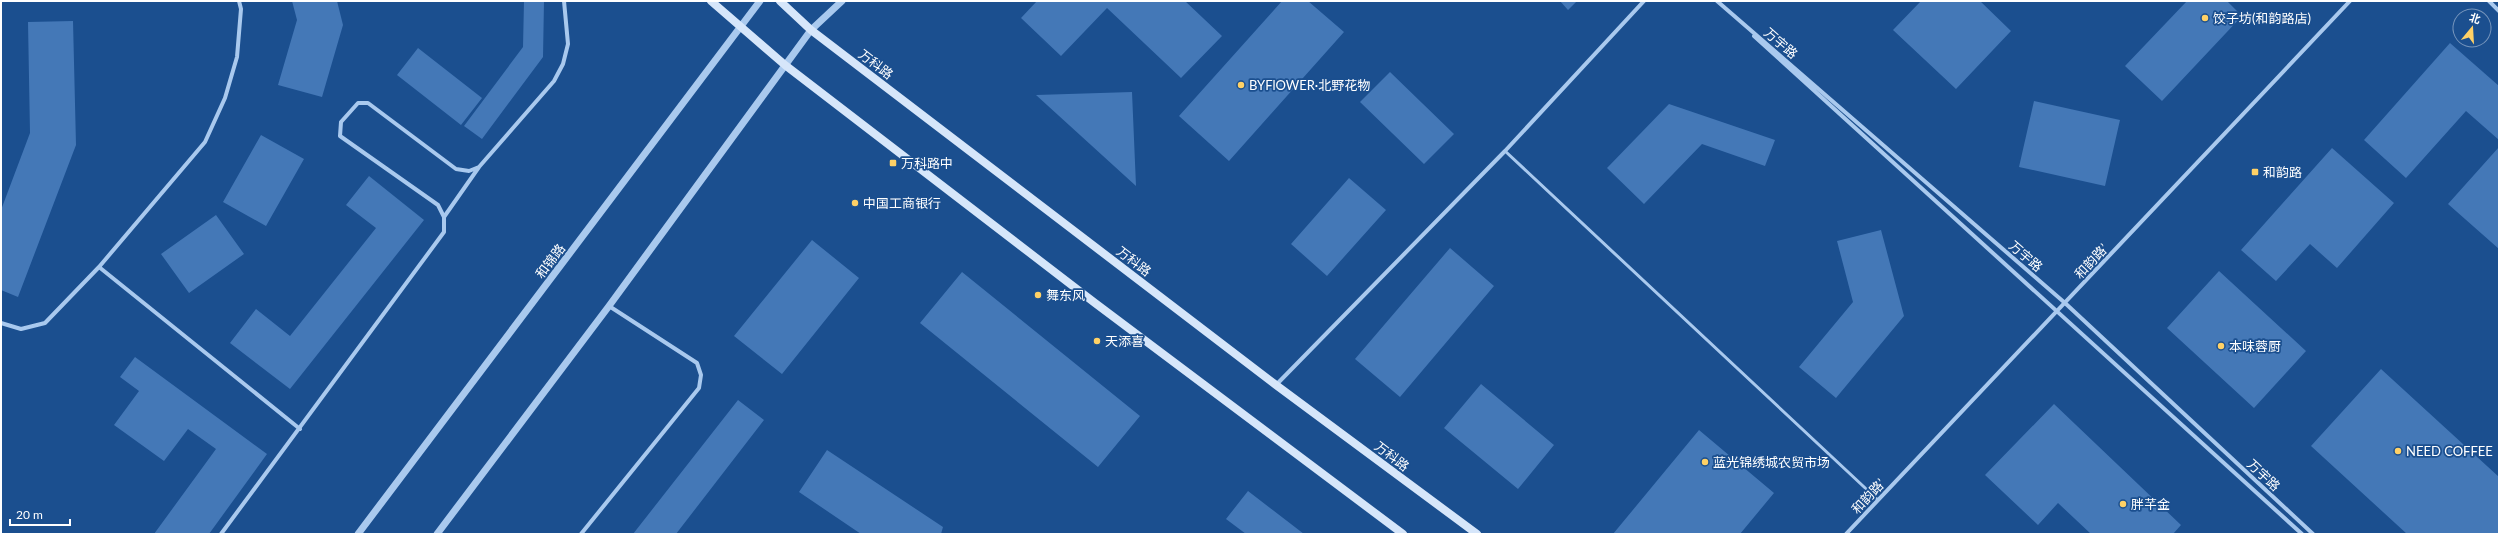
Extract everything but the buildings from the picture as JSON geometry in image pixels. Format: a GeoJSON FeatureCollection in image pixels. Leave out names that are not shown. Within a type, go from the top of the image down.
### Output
{"type":"FeatureCollection","features":[{"type":"Feature","properties":{"kind":"main road"},"geometry":{"type":"LineString","coordinates":[[711,1],[785,65],[1095,303],[1403,534]]}},
{"type":"Feature","properties":{"kind":"main road","name":"万科路"},"geometry":{"type":"LineString","coordinates":[[780,1],[811,30],[1276,384],[1477,534]]}},
{"type":"Feature","properties":{"kind":"street"},"geometry":{"type":"LineString","coordinates":[[1,323],[21,329],[45,323],[99,267],[206,142],[226,98],[237,57],[241,9],[238,1]]}},
{"type":"Feature","properties":{"kind":"street"},"geometry":{"type":"LineString","coordinates":[[444,217],[479,167],[554,81],[563,64],[568,44],[564,1]]}},
{"type":"Feature","properties":{"kind":"street","name":"和锦路"},"geometry":{"type":"LineString","coordinates":[[358,534],[760,1]]}},
{"type":"Feature","properties":{"kind":"street"},"geometry":{"type":"LineString","coordinates":[[438,534],[609,306],[811,30],[842,1]]}},
{"type":"Feature","properties":{"kind":"street"},"geometry":{"type":"LineString","coordinates":[[1276,384],[1505,151],[1644,1]]}},
{"type":"Feature","properties":{"kind":"street","name":"万宇路"},"geometry":{"type":"LineString","coordinates":[[1716,1],[2065,303],[2313,534]]}},
{"type":"Feature","properties":{"kind":"street","name":"万宇路"},"geometry":{"type":"LineString","coordinates":[[1716,1],[2055,312],[2302,534]]}},
{"type":"Feature","properties":{"kind":"street","name":"和韵路’"},"geometry":{"type":"LineString","coordinates":[[1846,534],[2350,1]]}},
{"type":"Feature","properties":{"kind":"street"},"geometry":{"type":"LineString","coordinates":[[2489,1],[2499,11]]}},
{"type":"Feature","properties":{"kind":"street"},"geometry":{"type":"LineString","coordinates":[[221,534],[444,232],[444,217],[438,205],[340,136],[341,122],[358,103],[368,103],[456,169],[468,171],[479,167]]}},
{"type":"Feature","properties":{"kind":"street"},"geometry":{"type":"LineString","coordinates":[[99,267],[300,429]]}},
{"type":"Feature","properties":{"kind":"street"},"geometry":{"type":"LineString","coordinates":[[581,534],[699,388],[701,375],[697,363],[609,306]]}},
{"type":"Feature","properties":{"kind":"lane"},"geometry":{"type":"LineString","coordinates":[[1505,151],[1878,500]]}},
{"type":"Feature","properties":{"kind":"place","name":"饺子坊(和韵路店)"},"geometry":{"type":"Point","coordinates":[2205,18]}},
{"type":"Feature","properties":{"kind":"place","name":"BYFlOWER·北野花物"},"geometry":{"type":"Point","coordinates":[1241,85]}},
{"type":"Feature","properties":{"kind":"place","name":"万科路中"},"geometry":{"type":"Point","coordinates":[893,163]}},
{"type":"Feature","properties":{"kind":"place","name":"和韵路"},"geometry":{"type":"Point","coordinates":[2255,172]}},
{"type":"Feature","properties":{"kind":"place","name":"中国工商银行"},"geometry":{"type":"Point","coordinates":[855,203]}},
{"type":"Feature","properties":{"kind":"place","name":"舞东风"},"geometry":{"type":"Point","coordinates":[1038,295]}},
{"type":"Feature","properties":{"kind":"place","name":"天添喜"},"geometry":{"type":"Point","coordinates":[1097,341]}},
{"type":"Feature","properties":{"kind":"place","name":"本味蓉厨"},"geometry":{"type":"Point","coordinates":[2221,346]}},
{"type":"Feature","properties":{"kind":"place","name":"NEED COFFEE"},"geometry":{"type":"Point","coordinates":[2398,451]}},
{"type":"Feature","properties":{"kind":"place","name":"蓝光锦绣城农贸市场"},"geometry":{"type":"Point","coordinates":[1705,462]}},
{"type":"Feature","properties":{"kind":"place","name":"胖芊金"},"geometry":{"type":"Point","coordinates":[2123,504]}}]}
